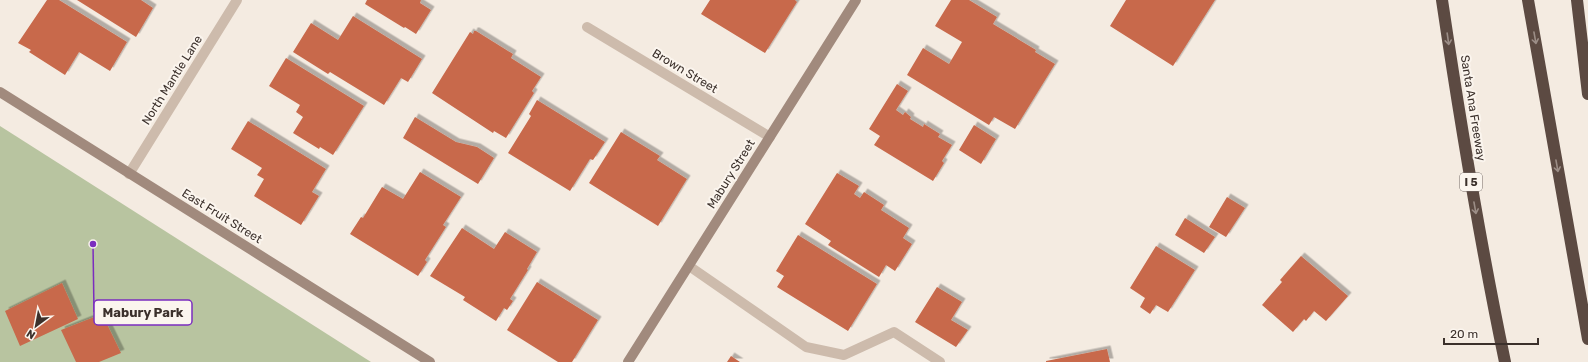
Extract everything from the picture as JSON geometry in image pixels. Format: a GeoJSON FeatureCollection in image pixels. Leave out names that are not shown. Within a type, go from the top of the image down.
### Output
{"type":"FeatureCollection","features":[{"type":"Feature","properties":{"kind":"highway","name":"Santa Ana Freeway"},"geometry":{"type":"LineString","coordinates":[[1442,0],[1462,134],[1490,290],[1505,362]]}},
{"type":"Feature","properties":{"kind":"highway"},"geometry":{"type":"LineString","coordinates":[[1528,0],[1588,339]]}},
{"type":"Feature","properties":{"kind":"highway"},"geometry":{"type":"LineString","coordinates":[[1576,0],[1588,94]]}},
{"type":"Feature","properties":{"kind":"street","name":"North Mantle Lane"},"geometry":{"type":"LineString","coordinates":[[129,174],[237,0]]}},
{"type":"Feature","properties":{"kind":"street","name":"Mabury Street"},"geometry":{"type":"LineString","coordinates":[[628,362],[856,0]]}},
{"type":"Feature","properties":{"kind":"street","name":"Brown Street"},"geometry":{"type":"LineString","coordinates":[[587,27],[770,137]]}},
{"type":"Feature","properties":{"kind":"street","name":"East Fruit Street"},"geometry":{"type":"LineString","coordinates":[[0,92],[430,362]]}},
{"type":"Feature","properties":{"kind":"street"},"geometry":{"type":"LineString","coordinates":[[689,266],[806,347],[844,355],[894,332],[940,362]]}},
{"type":"Feature","properties":{"kind":"green space"},"geometry":{"type":"Polygon","coordinates":[[[0,126],[371,362],[0,362],[0,126]]]}},
{"type":"Feature","properties":{"kind":"building"},"geometry":{"type":"Polygon","coordinates":[[[47,0],[59,0],[127,42],[110,71],[79,52],[65,75],[29,52],[31,50],[18,43],[47,0]]]}},
{"type":"Feature","properties":{"kind":"building"},"geometry":{"type":"Polygon","coordinates":[[[77,0],[141,0],[153,8],[136,37],[77,0]]]}},
{"type":"Feature","properties":{"kind":"building"},"geometry":{"type":"Polygon","coordinates":[[[367,0],[421,0],[420,3],[431,10],[416,34],[365,4],[367,0]]]}},
{"type":"Feature","properties":{"kind":"building"},"geometry":{"type":"Polygon","coordinates":[[[710,0],[795,0],[797,2],[765,53],[701,14],[710,0]]]}},
{"type":"Feature","properties":{"kind":"building"},"geometry":{"type":"Polygon","coordinates":[[[951,0],[969,0],[997,17],[993,24],[1036,50],[1035,52],[1055,64],[1015,129],[994,117],[989,125],[907,75],[923,48],[949,64],[962,42],[935,26],[951,0]]]}},
{"type":"Feature","properties":{"kind":"building"},"geometry":{"type":"Polygon","coordinates":[[[1126,0],[1215,0],[1173,66],[1110,26],[1126,0]]]}},
{"type":"Feature","properties":{"kind":"building"},"geometry":{"type":"Polygon","coordinates":[[[353,16],[422,59],[408,82],[401,78],[384,105],[330,72],[328,74],[293,52],[311,23],[338,40],[353,16]]]}},
{"type":"Feature","properties":{"kind":"building"},"geometry":{"type":"Polygon","coordinates":[[[474,31],[513,54],[511,58],[541,77],[532,91],[534,93],[506,138],[494,131],[493,133],[432,93],[470,32],[473,34],[474,31]]]}},
{"type":"Feature","properties":{"kind":"building"},"geometry":{"type":"Polygon","coordinates":[[[286,58],[364,106],[333,155],[320,147],[319,149],[293,133],[303,117],[296,112],[300,105],[269,86],[286,58]]]}},
{"type":"Feature","properties":{"kind":"building"},"geometry":{"type":"Polygon","coordinates":[[[897,84],[908,91],[896,110],[903,115],[905,112],[911,117],[910,119],[923,127],[924,124],[940,134],[938,137],[952,145],[942,161],[944,163],[933,181],[874,145],[880,136],[869,129],[897,84]]]}},
{"type":"Feature","properties":{"kind":"building"},"geometry":{"type":"Polygon","coordinates":[[[537,100],[605,142],[593,160],[590,159],[570,191],[508,153],[531,116],[529,114],[537,100]]]}},
{"type":"Feature","properties":{"kind":"building"},"geometry":{"type":"Polygon","coordinates":[[[415,117],[456,142],[477,147],[494,158],[478,184],[403,138],[415,117]]]}},
{"type":"Feature","properties":{"kind":"building"},"geometry":{"type":"Polygon","coordinates":[[[248,121],[326,169],[312,192],[319,196],[301,225],[254,196],[264,179],[257,175],[262,168],[231,149],[248,121]]]}},
{"type":"Feature","properties":{"kind":"building"},"geometry":{"type":"Polygon","coordinates":[[[974,125],[996,139],[981,164],[959,150],[974,125]]]}},
{"type":"Feature","properties":{"kind":"building"},"geometry":{"type":"Polygon","coordinates":[[[621,132],[660,156],[657,160],[687,179],[658,226],[589,183],[621,132]]]}},
{"type":"Feature","properties":{"kind":"building"},"geometry":{"type":"Polygon","coordinates":[[[420,172],[461,197],[443,225],[446,227],[425,260],[427,262],[418,276],[350,234],[361,217],[363,218],[382,187],[403,199],[420,172]]]}},
{"type":"Feature","properties":{"kind":"building"},"geometry":{"type":"Polygon","coordinates":[[[837,173],[859,186],[854,194],[860,198],[864,192],[884,205],[881,210],[909,228],[903,238],[912,244],[895,271],[886,265],[879,277],[828,245],[831,241],[805,224],[837,173]]]}},
{"type":"Feature","properties":{"kind":"building"},"geometry":{"type":"Polygon","coordinates":[[[1227,197],[1245,208],[1226,237],[1209,227],[1227,197]]]}},
{"type":"Feature","properties":{"kind":"building"},"geometry":{"type":"Polygon","coordinates":[[[1185,218],[1215,237],[1204,253],[1175,235],[1185,218]]]}},
{"type":"Feature","properties":{"kind":"building"},"geometry":{"type":"Polygon","coordinates":[[[462,228],[494,249],[505,232],[537,252],[510,299],[513,301],[507,310],[504,308],[496,321],[463,300],[465,297],[430,276],[462,228]]]}},
{"type":"Feature","properties":{"kind":"building"},"geometry":{"type":"Polygon","coordinates":[[[798,235],[877,284],[848,331],[777,287],[784,276],[776,271],[798,235]]]}},
{"type":"Feature","properties":{"kind":"building"},"geometry":{"type":"Polygon","coordinates":[[[1156,246],[1195,270],[1168,312],[1156,305],[1150,314],[1140,307],[1145,298],[1130,288],[1156,246]]]}},
{"type":"Feature","properties":{"kind":"building"},"geometry":{"type":"Polygon","coordinates":[[[1301,256],[1348,296],[1326,321],[1314,311],[1306,321],[1304,319],[1293,332],[1262,305],[1282,282],[1280,280],[1301,256]]]}},
{"type":"Feature","properties":{"kind":"building"},"geometry":{"type":"Polygon","coordinates":[[[537,282],[598,320],[572,362],[558,362],[507,330],[537,282]]]}},
{"type":"Feature","properties":{"kind":"building"},"geometry":{"type":"Polygon","coordinates":[[[62,283],[78,319],[20,346],[5,311],[62,283]]]}},
{"type":"Feature","properties":{"kind":"building"},"geometry":{"type":"Polygon","coordinates":[[[937,287],[962,302],[951,320],[968,330],[956,347],[915,322],[937,287]]]}},
{"type":"Feature","properties":{"kind":"building"},"geometry":{"type":"Polygon","coordinates":[[[102,314],[121,353],[99,362],[76,362],[61,330],[102,314]]]}},
{"type":"Feature","properties":{"kind":"building"},"geometry":{"type":"Polygon","coordinates":[[[1107,349],[1110,362],[1046,362],[1046,361],[1107,349]]]}},
{"type":"Feature","properties":{"kind":"building"},"geometry":{"type":"Polygon","coordinates":[[[731,356],[740,362],[727,362],[731,356]]]}},
{"type":"Feature","properties":{"kind":"place","name":"Mabury Park"},"geometry":{"type":"Point","coordinates":[93,244]}}]}
